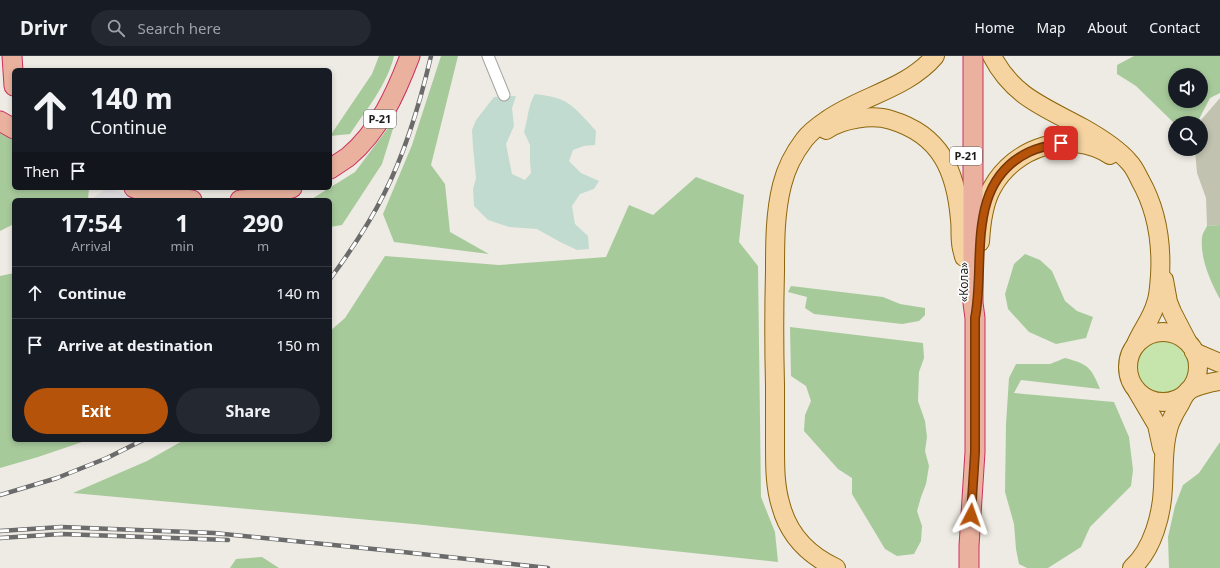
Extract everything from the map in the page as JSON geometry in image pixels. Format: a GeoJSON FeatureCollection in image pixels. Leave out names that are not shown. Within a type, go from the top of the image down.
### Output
{"type":"FeatureCollection","features":[{"type":"Feature","properties":{"kind":"highway"},"geometry":{"type":"LineString","coordinates":[[0,79],[12,56]]}},
{"type":"Feature","properties":{"kind":"highway"},"geometry":{"type":"LineString","coordinates":[[12,56],[13,68]]}},
{"type":"Feature","properties":{"kind":"highway","name":"Р-21"},"geometry":{"type":"LineString","coordinates":[[332,168],[348,157],[365,139],[381,118],[393,96],[410,56]]}},
{"type":"Feature","properties":{"kind":"highway","name":"«Кола»"},"geometry":{"type":"LineString","coordinates":[[966,56],[964,452],[969,546]]}},
{"type":"Feature","properties":{"kind":"highway","name":"«Кола»"},"geometry":{"type":"LineString","coordinates":[[969,546],[975,452],[975,318],[973,303],[973,56]]}},
{"type":"Feature","properties":{"kind":"highway"},"geometry":{"type":"LineString","coordinates":[[0,122],[12,128]]}},
{"type":"Feature","properties":{"kind":"highway"},"geometry":{"type":"LineString","coordinates":[[141,190],[172,198]]}},
{"type":"Feature","properties":{"kind":"highway"},"geometry":{"type":"LineString","coordinates":[[259,198],[285,190]]}},
{"type":"Feature","properties":{"kind":"highway","name":"Р-21"},"geometry":{"type":"LineString","coordinates":[[969,546],[969,568]]}},
{"type":"Feature","properties":{"kind":"main road"},"geometry":{"type":"LineString","coordinates":[[836,568],[823,562],[810,553],[792,531],[781,506],[776,480],[774,297],[776,229],[782,184],[790,163],[804,139],[820,124],[843,110],[900,84],[930,63],[935,56]]}},
{"type":"Feature","properties":{"kind":"main road"},"geometry":{"type":"LineString","coordinates":[[992,56],[1006,78],[1017,90],[1031,100],[1083,128],[1112,146],[1130,162],[1148,194],[1158,226],[1161,262],[1170,307],[1198,365],[1192,385],[1175,412],[1170,424],[1164,458],[1163,489],[1160,513],[1153,536],[1145,551],[1132,568]]}},
{"type":"Feature","properties":{"kind":"main road"},"geometry":{"type":"LineString","coordinates":[[790,163],[816,137],[829,128],[858,118],[886,118],[914,128],[926,136],[936,147],[950,170],[958,203],[960,243],[964,257]]}},
{"type":"Feature","properties":{"kind":"main road"},"geometry":{"type":"LineString","coordinates":[[975,318],[978,302],[980,231],[986,203],[990,190],[1004,170],[1016,159],[1046,146],[1061,143],[1078,144],[1094,147],[1106,153],[1138,177]]}},
{"type":"Feature","properties":{"kind":"main road"},"geometry":{"type":"LineString","coordinates":[[1161,262],[1157,302],[1153,314],[1141,332],[1129,357],[1128,371],[1132,384],[1157,425],[1161,437],[1164,458]]}},
{"type":"Feature","properties":{"kind":"main road"},"geometry":{"type":"LineString","coordinates":[[1136,344],[1148,335],[1161,332],[1175,334],[1190,347],[1220,363]]}},
{"type":"Feature","properties":{"kind":"main road"},"geometry":{"type":"LineString","coordinates":[[1137,390],[1148,399],[1162,402],[1176,399],[1188,391],[1210,382],[1220,381]]}},
{"type":"Feature","properties":{"kind":"street"},"geometry":{"type":"LineString","coordinates":[[488,56],[504,95]]}},
{"type":"Feature","properties":{"kind":"shaded area"},"geometry":{"type":"Polygon","coordinates":[[[535,94],[551,96],[566,102],[596,131],[595,145],[584,146],[573,150],[569,161],[581,173],[599,181],[594,189],[580,194],[572,206],[575,224],[588,236],[589,249],[577,250],[537,229],[509,227],[488,220],[474,206],[473,189],[476,178],[472,130],[476,120],[494,97],[516,96],[512,108],[514,126],[506,144],[512,174],[525,180],[531,173],[530,145],[524,132],[529,107],[535,94]]]}},
{"type":"Feature","properties":{"kind":"shaded area"},"geometry":{"type":"Polygon","coordinates":[[[1220,98],[1220,225],[1207,226],[1206,198],[1197,173],[1196,156],[1208,156],[1208,116],[1204,116],[1220,98]]]}},
{"type":"Feature","properties":{"kind":"shaded area"},"geometry":{"type":"Polygon","coordinates":[[[105,190],[114,190],[135,198],[94,198],[95,196],[105,190]]]}},
{"type":"Feature","properties":{"kind":"green space"},"geometry":{"type":"Polygon","coordinates":[[[379,56],[394,56],[391,67],[381,87],[350,134],[332,136],[332,133],[372,74],[379,56]]]}},
{"type":"Feature","properties":{"kind":"green space"},"geometry":{"type":"Polygon","coordinates":[[[441,56],[458,56],[431,165],[445,184],[450,232],[489,254],[394,242],[383,214],[412,145],[441,56]]]}},
{"type":"Feature","properties":{"kind":"green space"},"geometry":{"type":"Polygon","coordinates":[[[1134,56],[1220,56],[1220,93],[1210,98],[1208,102],[1208,68],[1168,68],[1168,108],[1205,108],[1201,116],[1168,117],[1136,86],[1117,74],[1117,65],[1134,56]]]}},
{"type":"Feature","properties":{"kind":"green space"},"geometry":{"type":"Polygon","coordinates":[[[397,116],[382,164],[342,225],[332,227],[332,198],[313,198],[326,190],[332,190],[332,186],[355,172],[397,116]]]}},
{"type":"Feature","properties":{"kind":"green space"},"geometry":{"type":"Polygon","coordinates":[[[0,133],[12,136],[12,190],[89,190],[88,198],[12,198],[12,225],[0,231],[0,133]]]}},
{"type":"Feature","properties":{"kind":"green space"},"geometry":{"type":"Polygon","coordinates":[[[696,177],[744,195],[739,242],[758,266],[761,497],[775,532],[778,562],[414,524],[73,493],[147,461],[180,442],[332,442],[332,329],[345,318],[385,256],[499,265],[606,257],[629,205],[653,215],[696,177]]]}},
{"type":"Feature","properties":{"kind":"green space"},"geometry":{"type":"Polygon","coordinates":[[[1220,225],[1220,299],[1206,269],[1202,246],[1202,235],[1207,226],[1220,225]]]}},
{"type":"Feature","properties":{"kind":"green space"},"geometry":{"type":"Polygon","coordinates":[[[1025,254],[1040,260],[1052,271],[1065,301],[1077,311],[1093,317],[1086,338],[1056,344],[1029,332],[1008,309],[1005,294],[1014,264],[1025,254]]]}},
{"type":"Feature","properties":{"kind":"green space"},"geometry":{"type":"Polygon","coordinates":[[[12,273],[12,442],[82,442],[0,468],[0,276],[12,273]]]}},
{"type":"Feature","properties":{"kind":"green space"},"geometry":{"type":"Polygon","coordinates":[[[791,286],[883,297],[900,304],[925,308],[925,315],[919,321],[902,324],[814,314],[805,308],[807,297],[788,292],[791,286]]]}},
{"type":"Feature","properties":{"kind":"green space"},"geometry":{"type":"Polygon","coordinates":[[[790,327],[923,343],[924,358],[919,372],[918,401],[925,421],[927,437],[925,451],[929,466],[926,484],[917,511],[922,526],[921,541],[914,554],[897,556],[885,549],[852,494],[852,478],[838,469],[804,431],[805,415],[811,401],[806,386],[791,376],[790,327]]]}},
{"type":"Feature","properties":{"kind":"green space"},"geometry":{"type":"Polygon","coordinates":[[[1157,338],[1169,338],[1179,342],[1188,351],[1192,361],[1192,373],[1184,388],[1169,396],[1157,396],[1147,392],[1138,383],[1134,373],[1134,361],[1138,351],[1147,342],[1157,338]]]}},
{"type":"Feature","properties":{"kind":"green space"},"geometry":{"type":"Polygon","coordinates":[[[1065,358],[1079,362],[1088,368],[1094,376],[1100,389],[1021,380],[1014,393],[1114,402],[1129,437],[1133,470],[1131,486],[1090,527],[1081,547],[1048,568],[1027,568],[1019,564],[1014,524],[1005,492],[1006,424],[1009,378],[1016,364],[1050,364],[1065,358]]]}},
{"type":"Feature","properties":{"kind":"green space"},"geometry":{"type":"Polygon","coordinates":[[[1220,442],[1220,568],[1169,568],[1168,537],[1175,506],[1183,485],[1199,473],[1220,442]]]}},
{"type":"Feature","properties":{"kind":"green space"},"geometry":{"type":"Polygon","coordinates":[[[262,557],[279,568],[230,568],[236,559],[262,557]]]}},
{"type":"Feature","properties":{"kind":"railway"},"geometry":{"type":"LineString","coordinates":[[332,276],[366,227],[392,178],[412,126],[431,56]]}},
{"type":"Feature","properties":{"kind":"railway"},"geometry":{"type":"LineString","coordinates":[[0,495],[57,478],[107,458],[139,442]]}},
{"type":"Feature","properties":{"kind":"railway"},"geometry":{"type":"LineString","coordinates":[[0,531],[61,527],[214,533],[548,568]]}},
{"type":"Feature","properties":{"kind":"railway"},"geometry":{"type":"LineString","coordinates":[[0,538],[61,534],[228,540]]}},
{"type":"Feature","properties":{"kind":"route"},"geometry":{"type":"LineString","coordinates":[[971,515],[975,452],[975,318],[978,302],[980,231],[986,203],[990,190],[1004,170],[1016,159],[1046,146],[1061,143]]}}]}
